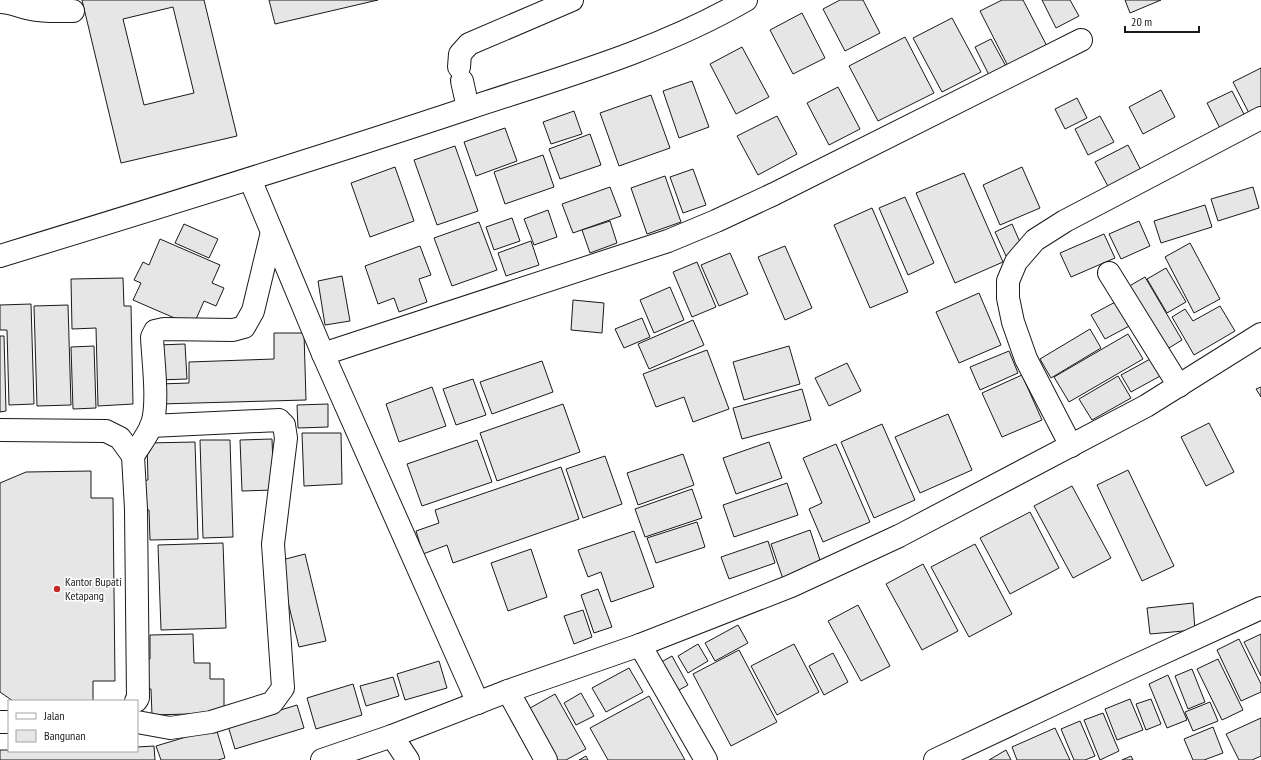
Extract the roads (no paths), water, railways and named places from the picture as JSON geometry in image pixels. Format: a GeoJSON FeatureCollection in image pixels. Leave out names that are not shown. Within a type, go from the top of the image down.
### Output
{"type":"FeatureCollection","features":[{"type":"Feature","properties":{"kind":"street"},"geometry":{"type":"LineString","coordinates":[[468,108],[461,74],[460,54],[468,44],[572,0]]}},
{"type":"Feature","properties":{"kind":"street"},"geometry":{"type":"LineString","coordinates":[[0,256],[340,151],[621,58],[689,28],[746,0]]}},
{"type":"Feature","properties":{"kind":"street"},"geometry":{"type":"LineString","coordinates":[[7,2],[42,11],[74,11]]}},
{"type":"Feature","properties":{"kind":"street"},"geometry":{"type":"LineString","coordinates":[[323,354],[668,241],[774,194],[1081,40]]}},
{"type":"Feature","properties":{"kind":"street"},"geometry":{"type":"LineString","coordinates":[[1071,446],[1026,359],[1013,322],[1008,298],[1008,281],[1016,262],[1035,240],[1065,221],[1261,118]]}},
{"type":"Feature","properties":{"kind":"street"},"geometry":{"type":"LineString","coordinates":[[250,179],[323,354],[478,703]]}},
{"type":"Feature","properties":{"kind":"street"},"geometry":{"type":"LineString","coordinates":[[133,456],[151,426],[154,416],[155,396],[152,337],[155,331],[164,329],[233,330],[244,327],[253,311],[272,232]]}},
{"type":"Feature","properties":{"kind":"street"},"geometry":{"type":"LineString","coordinates":[[1110,273],[1179,386]]}},
{"type":"Feature","properties":{"kind":"street"},"geometry":{"type":"LineString","coordinates":[[322,760],[392,736],[508,691],[640,645],[791,586],[899,536],[1146,406],[1261,334]]}},
{"type":"Feature","properties":{"kind":"street"},"geometry":{"type":"LineString","coordinates":[[138,722],[170,728],[211,722],[272,703],[283,688],[273,544],[286,438],[284,425],[279,420],[151,426]]}},
{"type":"Feature","properties":{"kind":"street"},"geometry":{"type":"LineString","coordinates":[[0,430],[106,431],[120,438],[133,456],[136,509],[138,698],[137,700]]}},
{"type":"Feature","properties":{"kind":"street"},"geometry":{"type":"LineString","coordinates":[[935,760],[1261,608]]}},
{"type":"Feature","properties":{"kind":"street"},"geometry":{"type":"LineString","coordinates":[[640,645],[706,760]]}},
{"type":"Feature","properties":{"kind":"street"},"geometry":{"type":"LineString","coordinates":[[508,691],[546,760]]}},
{"type":"Feature","properties":{"kind":"street"},"geometry":{"type":"LineString","coordinates":[[392,736],[408,760]]}},
{"type":"Feature","properties":{"kind":"place","name":"Kantor Bupati Ketapang"},"geometry":{"type":"Point","coordinates":[57,589]}}]}
